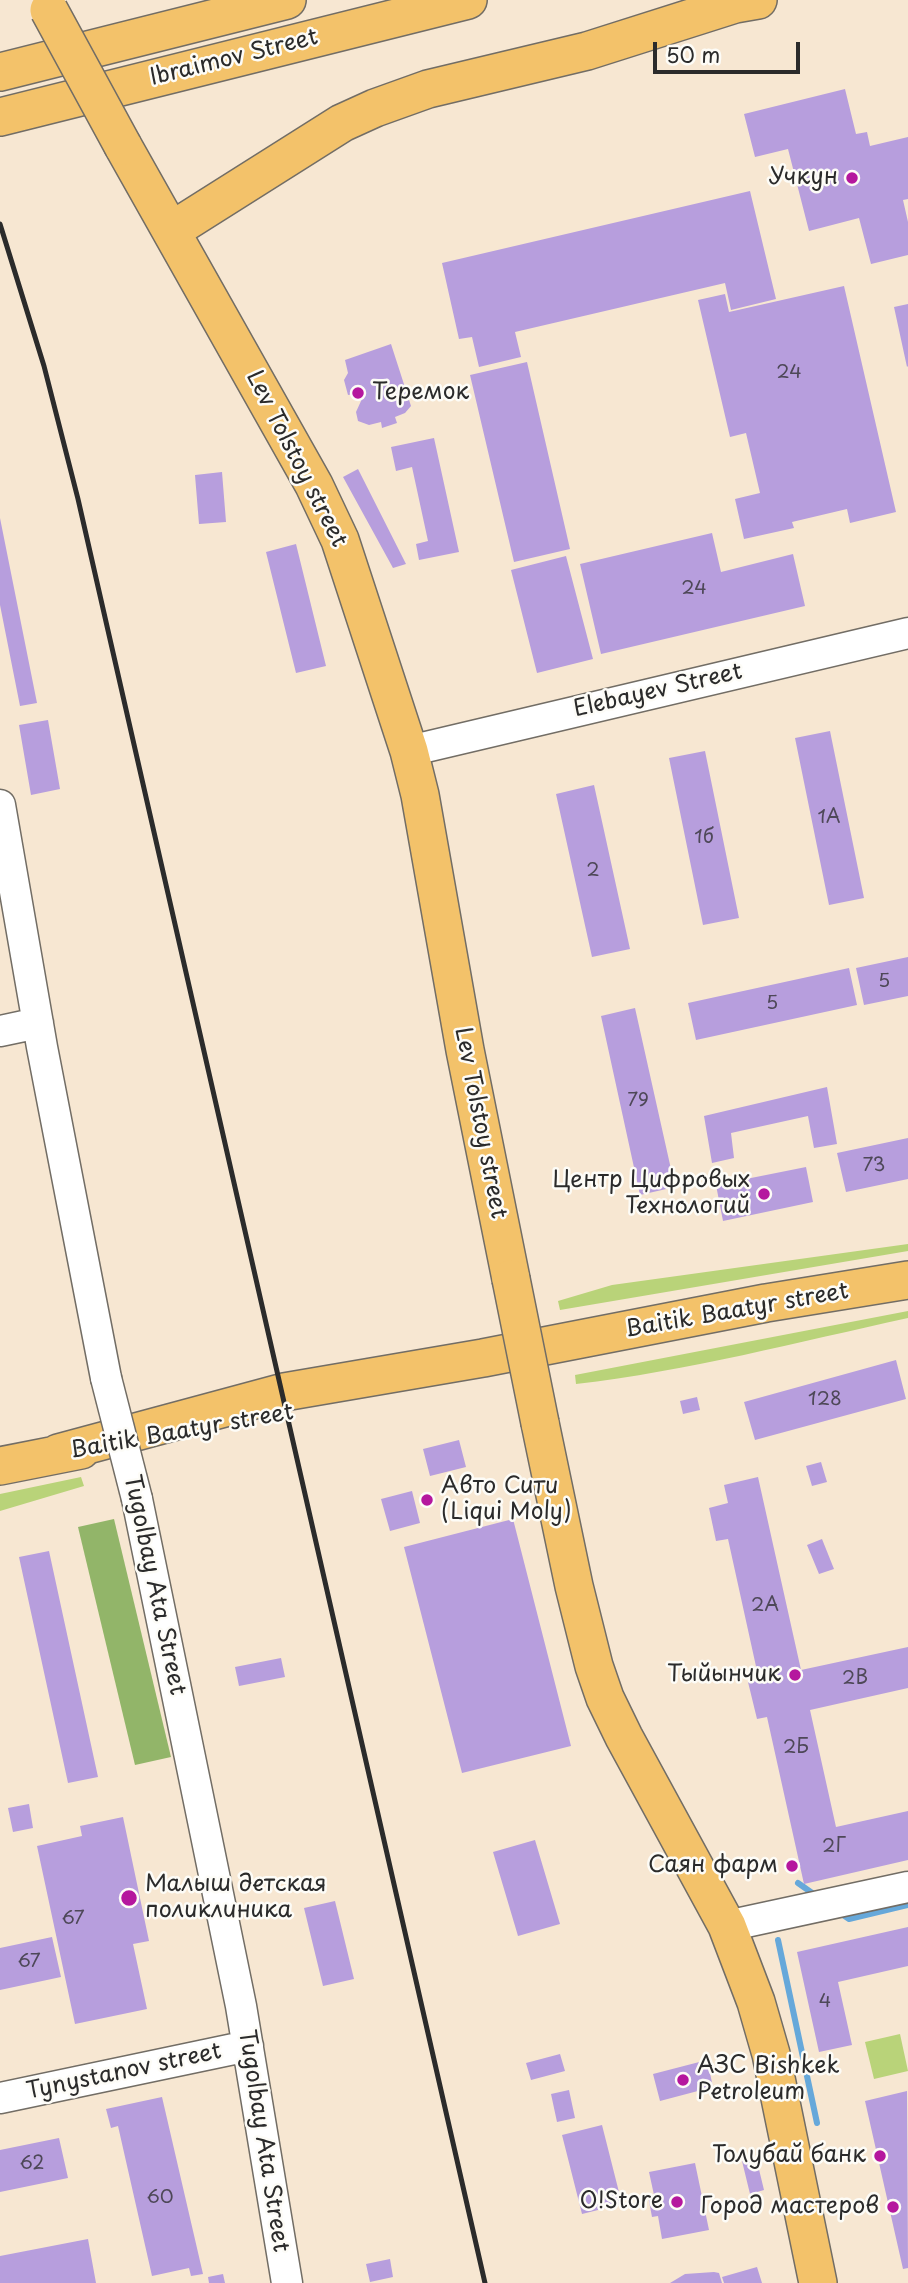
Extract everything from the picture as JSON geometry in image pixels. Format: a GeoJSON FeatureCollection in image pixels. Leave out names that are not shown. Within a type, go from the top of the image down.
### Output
{"type":"FeatureCollection","features":[{"type":"Feature","properties":{"kind":"main road","name":"Ibraimov Street"},"geometry":{"type":"LineString","coordinates":[[0,72],[287,0]]}},
{"type":"Feature","properties":{"kind":"main road","name":"Ibraimov Street"},"geometry":{"type":"LineString","coordinates":[[0,117],[468,0]]}},
{"type":"Feature","properties":{"kind":"main road"},"geometry":{"type":"LineString","coordinates":[[171,231],[342,123],[375,108],[428,89],[587,51],[735,4],[758,0]]}},
{"type":"Feature","properties":{"kind":"main road","name":"Lev Tolstoy street"},"geometry":{"type":"LineString","coordinates":[[46,5],[290,440],[340,540],[409,751],[420,794],[465,1050],[574,1586],[594,1666],[605,1698],[624,1737],[727,1926],[743,1962],[771,2054],[818,2283]]}},
{"type":"Feature","properties":{"kind":"main road","name":"Baitik Baatyr street"},"geometry":{"type":"LineString","coordinates":[[0,1466],[58,1453],[289,1415],[484,1358],[766,1303],[908,1280]]}},
{"type":"Feature","properties":{"kind":"street","name":"Elebayev Street"},"geometry":{"type":"LineString","coordinates":[[409,751],[908,633]]}},
{"type":"Feature","properties":{"kind":"street","name":"Tugolbay Ata Street"},"geometry":{"type":"LineString","coordinates":[[0,805],[38,1023],[106,1378],[137,1499],[248,2046],[287,2283]]}},
{"type":"Feature","properties":{"kind":"street"},"geometry":{"type":"LineString","coordinates":[[0,1031],[38,1023]]}},
{"type":"Feature","properties":{"kind":"street"},"geometry":{"type":"LineString","coordinates":[[727,1926],[908,1887]]}},
{"type":"Feature","properties":{"kind":"street","name":"Tynystanov street"},"geometry":{"type":"LineString","coordinates":[[0,2098],[248,2046]]}},
{"type":"Feature","properties":{"kind":"green space"},"geometry":{"type":"Polygon","coordinates":[[[908,1244],[908,1251],[560,1310],[558,1301],[612,1285],[908,1244]]]}},
{"type":"Feature","properties":{"kind":"green space"},"geometry":{"type":"Polygon","coordinates":[[[908,1311],[908,1318],[743,1355],[660,1372],[576,1384],[575,1375],[908,1311]]]}},
{"type":"Feature","properties":{"kind":"green space"},"geometry":{"type":"Polygon","coordinates":[[[81,1477],[84,1486],[0,1511],[0,1494],[81,1477]]]}},
{"type":"Feature","properties":{"kind":"green space"},"geometry":{"type":"Polygon","coordinates":[[[114,1519],[171,1757],[135,1765],[78,1527],[114,1519]]]}},
{"type":"Feature","properties":{"kind":"green space"},"geometry":{"type":"Polygon","coordinates":[[[900,2034],[908,2071],[874,2079],[865,2042],[900,2034]]]}},
{"type":"Feature","properties":{"kind":"building","name":"Учкун"},"geometry":{"type":"Polygon","coordinates":[[[845,89],[856,134],[867,132],[870,146],[908,137],[908,199],[903,200],[908,222],[908,255],[871,264],[859,218],[809,231],[788,149],[755,157],[744,114],[845,89]]]}},
{"type":"Feature","properties":{"kind":"building"},"geometry":{"type":"Polygon","coordinates":[[[750,191],[776,299],[731,310],[725,283],[515,332],[521,357],[479,367],[472,337],[459,339],[442,263],[750,191]]]}},
{"type":"Feature","properties":{"kind":"building"},"geometry":{"type":"Polygon","coordinates":[[[844,286],[896,512],[850,523],[847,509],[792,522],[794,528],[744,539],[735,499],[760,493],[746,433],[730,437],[698,300],[725,294],[729,312],[844,286]]]}},
{"type":"Feature","properties":{"kind":"building"},"geometry":{"type":"Polygon","coordinates":[[[908,304],[908,366],[907,367],[894,307],[908,304]]]}},
{"type":"Feature","properties":{"kind":"building"},"geometry":{"type":"Polygon","coordinates":[[[391,344],[411,406],[405,413],[395,417],[397,423],[382,428],[381,422],[369,425],[358,421],[356,412],[361,401],[358,393],[348,395],[344,380],[348,373],[345,360],[391,344]]]}},
{"type":"Feature","properties":{"kind":"building"},"geometry":{"type":"Polygon","coordinates":[[[527,362],[570,549],[514,562],[470,375],[527,362]]]}},
{"type":"Feature","properties":{"kind":"building"},"geometry":{"type":"Polygon","coordinates":[[[434,438],[459,552],[419,560],[416,544],[428,541],[412,467],[396,471],[391,447],[434,438]]]}},
{"type":"Feature","properties":{"kind":"building"},"geometry":{"type":"Polygon","coordinates":[[[358,469],[406,564],[393,568],[343,477],[358,469]]]}},
{"type":"Feature","properties":{"kind":"building"},"geometry":{"type":"Polygon","coordinates":[[[222,472],[226,522],[199,524],[195,475],[222,472]]]}},
{"type":"Feature","properties":{"kind":"building"},"geometry":{"type":"Polygon","coordinates":[[[0,518],[37,703],[20,706],[0,605],[0,518]]]}},
{"type":"Feature","properties":{"kind":"building"},"geometry":{"type":"Polygon","coordinates":[[[712,533],[721,572],[793,554],[805,606],[601,654],[580,564],[712,533]]]}},
{"type":"Feature","properties":{"kind":"building"},"geometry":{"type":"Polygon","coordinates":[[[296,544],[326,666],[296,673],[266,552],[296,544]]]}},
{"type":"Feature","properties":{"kind":"building"},"geometry":{"type":"Polygon","coordinates":[[[566,556],[593,659],[537,673],[511,570],[566,556]]]}},
{"type":"Feature","properties":{"kind":"building"},"geometry":{"type":"Polygon","coordinates":[[[48,720],[60,789],[31,795],[19,725],[48,720]]]}},
{"type":"Feature","properties":{"kind":"building"},"geometry":{"type":"Polygon","coordinates":[[[830,731],[864,898],[829,905],[795,738],[830,731]]]}},
{"type":"Feature","properties":{"kind":"building"},"geometry":{"type":"Polygon","coordinates":[[[705,751],[739,918],[703,925],[669,758],[705,751]]]}},
{"type":"Feature","properties":{"kind":"building"},"geometry":{"type":"Polygon","coordinates":[[[594,785],[630,949],[592,957],[556,794],[594,785]]]}},
{"type":"Feature","properties":{"kind":"building"},"geometry":{"type":"Polygon","coordinates":[[[908,957],[908,996],[864,1005],[856,968],[908,957]]]}},
{"type":"Feature","properties":{"kind":"building"},"geometry":{"type":"Polygon","coordinates":[[[849,968],[857,1005],[696,1040],[688,1003],[849,968]]]}},
{"type":"Feature","properties":{"kind":"building"},"geometry":{"type":"Polygon","coordinates":[[[635,1008],[675,1187],[640,1195],[601,1016],[635,1008]]]}},
{"type":"Feature","properties":{"kind":"building"},"geometry":{"type":"Polygon","coordinates":[[[827,1087],[837,1144],[814,1148],[808,1116],[731,1133],[734,1158],[712,1163],[704,1116],[827,1087]]]}},
{"type":"Feature","properties":{"kind":"building"},"geometry":{"type":"Polygon","coordinates":[[[908,1138],[908,1179],[846,1192],[837,1153],[908,1138]]]}},
{"type":"Feature","properties":{"kind":"building","name":"Центр Цифровых Технологий"},"geometry":{"type":"Polygon","coordinates":[[[806,1167],[813,1202],[723,1221],[716,1185],[806,1167]]]}},
{"type":"Feature","properties":{"kind":"building"},"geometry":{"type":"Polygon","coordinates":[[[896,1360],[906,1399],[755,1440],[744,1402],[896,1360]]]}},
{"type":"Feature","properties":{"kind":"building"},"geometry":{"type":"Polygon","coordinates":[[[697,1397],[700,1410],[683,1414],[680,1401],[697,1397]]]}},
{"type":"Feature","properties":{"kind":"building"},"geometry":{"type":"Polygon","coordinates":[[[459,1440],[466,1467],[430,1476],[423,1449],[459,1440]]]}},
{"type":"Feature","properties":{"kind":"building"},"geometry":{"type":"Polygon","coordinates":[[[821,1462],[827,1482],[812,1486],[806,1466],[821,1462]]]}},
{"type":"Feature","properties":{"kind":"building"},"geometry":{"type":"Polygon","coordinates":[[[758,1477],[801,1670],[908,1647],[908,1688],[810,1710],[836,1827],[908,1811],[908,1860],[804,1884],[767,1717],[757,1719],[748,1682],[759,1680],[728,1539],[716,1541],[709,1508],[728,1503],[724,1485],[758,1477]]]}},
{"type":"Feature","properties":{"kind":"building"},"geometry":{"type":"Polygon","coordinates":[[[412,1491],[420,1523],[390,1531],[381,1499],[412,1491]]]}},
{"type":"Feature","properties":{"kind":"building"},"geometry":{"type":"Polygon","coordinates":[[[513,1519],[571,1746],[462,1773],[404,1547],[513,1519]]]}},
{"type":"Feature","properties":{"kind":"building"},"geometry":{"type":"Polygon","coordinates":[[[822,1539],[834,1569],[819,1574],[807,1545],[822,1539]]]}},
{"type":"Feature","properties":{"kind":"building"},"geometry":{"type":"Polygon","coordinates":[[[49,1551],[98,1777],[68,1783],[19,1557],[49,1551]]]}},
{"type":"Feature","properties":{"kind":"building"},"geometry":{"type":"Polygon","coordinates":[[[281,1658],[285,1677],[239,1686],[235,1667],[281,1658]]]}},
{"type":"Feature","properties":{"kind":"building"},"geometry":{"type":"Polygon","coordinates":[[[29,1804],[33,1828],[13,1832],[8,1808],[29,1804]]]}},
{"type":"Feature","properties":{"kind":"building"},"geometry":{"type":"Polygon","coordinates":[[[123,1817],[149,1941],[133,1944],[147,2009],[75,2024],[37,1846],[82,1836],[80,1826],[123,1817]]]}},
{"type":"Feature","properties":{"kind":"building"},"geometry":{"type":"Polygon","coordinates":[[[535,1840],[560,1924],[518,1936],[493,1852],[535,1840]]]}},
{"type":"Feature","properties":{"kind":"building"},"geometry":{"type":"Polygon","coordinates":[[[335,1901],[354,1979],[323,1986],[304,1908],[335,1901]]]}},
{"type":"Feature","properties":{"kind":"building"},"geometry":{"type":"Polygon","coordinates":[[[908,1927],[908,1966],[838,1982],[852,2045],[819,2052],[797,1952],[908,1927]]]}},
{"type":"Feature","properties":{"kind":"building"},"geometry":{"type":"Polygon","coordinates":[[[52,1937],[61,1977],[0,1990],[0,1948],[52,1937]]]}},
{"type":"Feature","properties":{"kind":"building"},"geometry":{"type":"Polygon","coordinates":[[[560,2054],[565,2071],[531,2080],[526,2063],[560,2054]]]}},
{"type":"Feature","properties":{"kind":"building","name":"АЗС Bishkek Petroleum"},"geometry":{"type":"Polygon","coordinates":[[[707,2060],[713,2087],[660,2101],[653,2074],[707,2060]]]}},
{"type":"Feature","properties":{"kind":"building"},"geometry":{"type":"Polygon","coordinates":[[[569,2090],[575,2118],[557,2122],[551,2094],[569,2090]]]}},
{"type":"Feature","properties":{"kind":"building"},"geometry":{"type":"Polygon","coordinates":[[[907,2091],[908,2268],[903,2269],[865,2101],[907,2091]]]}},
{"type":"Feature","properties":{"kind":"building"},"geometry":{"type":"Polygon","coordinates":[[[162,2097],[203,2274],[191,2276],[189,2268],[152,2276],[118,2126],[111,2128],[106,2109],[162,2097]]]}},
{"type":"Feature","properties":{"kind":"building"},"geometry":{"type":"Polygon","coordinates":[[[602,2125],[622,2204],[582,2214],[562,2135],[602,2125]]]}},
{"type":"Feature","properties":{"kind":"building"},"geometry":{"type":"Polygon","coordinates":[[[59,2138],[68,2178],[0,2192],[0,2150],[59,2138]]]}},
{"type":"Feature","properties":{"kind":"building"},"geometry":{"type":"Polygon","coordinates":[[[756,2157],[764,2190],[750,2194],[742,2161],[756,2157]]]}},
{"type":"Feature","properties":{"kind":"building"},"geometry":{"type":"Polygon","coordinates":[[[695,2163],[709,2230],[662,2239],[658,2216],[652,2217],[648,2196],[654,2195],[649,2172],[695,2163]]]}},
{"type":"Feature","properties":{"kind":"building"},"geometry":{"type":"Polygon","coordinates":[[[88,2239],[96,2283],[0,2283],[0,2256],[88,2239]]]}},
{"type":"Feature","properties":{"kind":"building"},"geometry":{"type":"Polygon","coordinates":[[[390,2259],[393,2277],[370,2282],[366,2264],[390,2259]]]}},
{"type":"Feature","properties":{"kind":"building"},"geometry":{"type":"Polygon","coordinates":[[[757,2267],[762,2283],[724,2283],[722,2277],[757,2267]]]}},
{"type":"Feature","properties":{"kind":"building"},"geometry":{"type":"Polygon","coordinates":[[[719,2273],[722,2283],[670,2283],[685,2274],[719,2273]]]}},
{"type":"Feature","properties":{"kind":"building"},"geometry":{"type":"Polygon","coordinates":[[[223,2274],[225,2283],[209,2283],[208,2277],[223,2274]]]}},
{"type":"Feature","properties":{"kind":"waterway"},"geometry":{"type":"LineString","coordinates":[[798,1883],[815,1895]]}},
{"type":"Feature","properties":{"kind":"waterway"},"geometry":{"type":"LineString","coordinates":[[843,1915],[849,1919],[908,1905]]}},
{"type":"Feature","properties":{"kind":"waterway"},"geometry":{"type":"LineString","coordinates":[[778,1940],[817,2123]]}},
{"type":"Feature","properties":{"kind":"railway"},"geometry":{"type":"LineString","coordinates":[[0,224],[44,366],[78,499],[485,2283]]}},
{"type":"Feature","properties":{"kind":"place","name":"Учкун"},"geometry":{"type":"Point","coordinates":[852,178]}},
{"type":"Feature","properties":{"kind":"place","name":"Теремок"},"geometry":{"type":"Point","coordinates":[358,393]}},
{"type":"Feature","properties":{"kind":"place","name":"Центр Цифровых Технологий"},"geometry":{"type":"Point","coordinates":[764,1194]}},
{"type":"Feature","properties":{"kind":"place","name":"Авто Сити (Liqui Moly)"},"geometry":{"type":"Point","coordinates":[427,1500]}},
{"type":"Feature","properties":{"kind":"place","name":"Тыйынчик"},"geometry":{"type":"Point","coordinates":[795,1675]}},
{"type":"Feature","properties":{"kind":"place","name":"Саян фарм"},"geometry":{"type":"Point","coordinates":[792,1866]}},
{"type":"Feature","properties":{"kind":"place","name":"Малыш детская поликлиника"},"geometry":{"type":"Point","coordinates":[129,1898]}},
{"type":"Feature","properties":{"kind":"place","name":"АЗС Bishkek Petroleum"},"geometry":{"type":"Point","coordinates":[683,2080]}},
{"type":"Feature","properties":{"kind":"place","name":"Толубай банк"},"geometry":{"type":"Point","coordinates":[880,2156]}},
{"type":"Feature","properties":{"kind":"place","name":"O!Store"},"geometry":{"type":"Point","coordinates":[677,2202]}},
{"type":"Feature","properties":{"kind":"place","name":"Город мастеров"},"geometry":{"type":"Point","coordinates":[893,2207]}}]}
